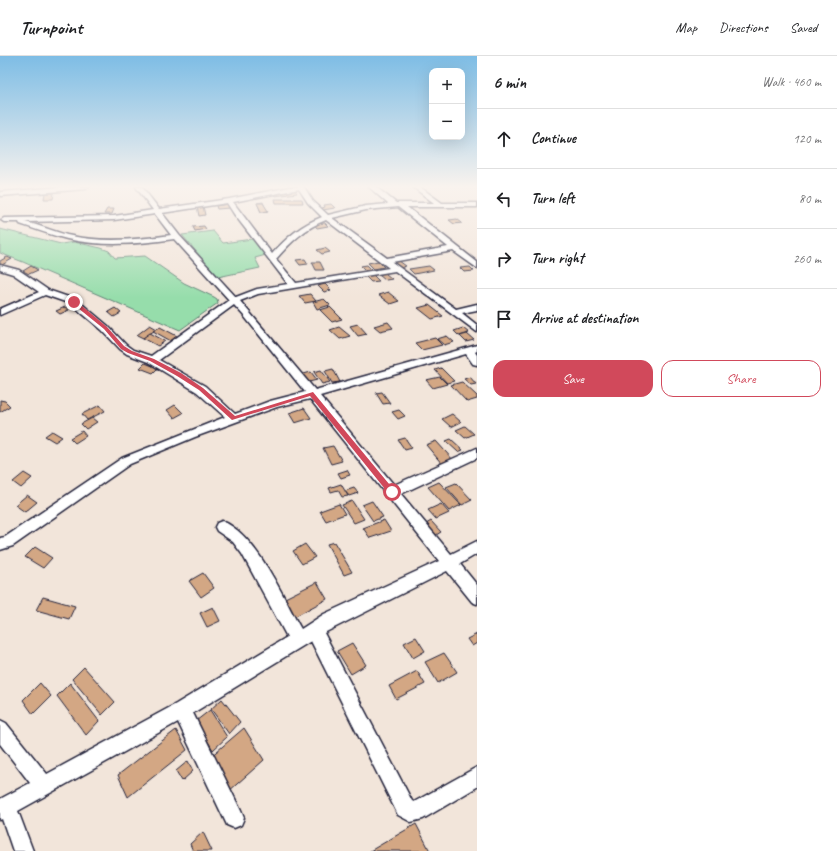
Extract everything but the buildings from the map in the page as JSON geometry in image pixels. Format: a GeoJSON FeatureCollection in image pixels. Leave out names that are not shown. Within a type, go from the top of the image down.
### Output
{"type":"FeatureCollection","features":[{"type":"Feature","properties":{"kind":"street"},"geometry":{"type":"LineString","coordinates":[[23,224],[81,240],[143,241],[176,237]]}},
{"type":"Feature","properties":{"kind":"street"},"geometry":{"type":"LineString","coordinates":[[167,224],[176,237],[234,300],[477,597]]}},
{"type":"Feature","properties":{"kind":"street"},"geometry":{"type":"LineString","coordinates":[[245,224],[293,285]]}},
{"type":"Feature","properties":{"kind":"street"},"geometry":{"type":"LineString","coordinates":[[272,259],[286,241],[314,224]]}},
{"type":"Feature","properties":{"kind":"street"},"geometry":{"type":"LineString","coordinates":[[335,224],[477,329]]}},
{"type":"Feature","properties":{"kind":"street"},"geometry":{"type":"LineString","coordinates":[[422,224],[477,266]]}},
{"type":"Feature","properties":{"kind":"street"},"geometry":{"type":"LineString","coordinates":[[386,262],[454,248]]}},
{"type":"Feature","properties":{"kind":"street"},"geometry":{"type":"LineString","coordinates":[[0,267],[16,272],[46,292],[74,302],[105,328],[123,347],[130,352],[152,360],[201,389],[234,419]]}},
{"type":"Feature","properties":{"kind":"street"},"geometry":{"type":"LineString","coordinates":[[152,360],[198,328],[234,300],[256,292],[395,268]]}},
{"type":"Feature","properties":{"kind":"street"},"geometry":{"type":"LineString","coordinates":[[0,312],[46,292]]}},
{"type":"Feature","properties":{"kind":"street"},"geometry":{"type":"LineString","coordinates":[[455,312],[477,307]]}},
{"type":"Feature","properties":{"kind":"street"},"geometry":{"type":"LineString","coordinates":[[0,544],[8,542],[126,461],[234,419],[311,393],[364,381],[473,349],[477,362]]}},
{"type":"Feature","properties":{"kind":"street"},"geometry":{"type":"LineString","coordinates":[[392,492],[477,453]]}},
{"type":"Feature","properties":{"kind":"street"},"geometry":{"type":"LineString","coordinates":[[222,527],[231,531],[239,539],[259,570],[298,640]]}},
{"type":"Feature","properties":{"kind":"street"},"geometry":{"type":"LineString","coordinates":[[23,851],[4,808],[182,710],[330,620],[449,563],[477,547]]}},
{"type":"Feature","properties":{"kind":"street"},"geometry":{"type":"LineString","coordinates":[[314,630],[405,808],[411,812],[416,812],[477,776]]}},
{"type":"Feature","properties":{"kind":"street"},"geometry":{"type":"LineString","coordinates":[[182,710],[234,818]]}},
{"type":"Feature","properties":{"kind":"street"},"geometry":{"type":"LineString","coordinates":[[0,729],[44,786]]}},
{"type":"Feature","properties":{"kind":"green space"},"geometry":{"type":"Polygon","coordinates":[[[0,229],[61,244],[74,242],[101,248],[109,251],[115,258],[145,256],[184,283],[214,297],[217,299],[218,303],[180,330],[0,253],[0,229]]]}},
{"type":"Feature","properties":{"kind":"green space"},"geometry":{"type":"Polygon","coordinates":[[[213,231],[223,243],[252,239],[266,255],[255,258],[260,268],[218,277],[182,235],[213,231]]]}},
{"type":"Feature","properties":{"kind":"route"},"geometry":{"type":"LineString","coordinates":[[74,302],[105,328],[123,347],[130,352],[152,360],[201,389],[234,419],[274,404],[311,393],[392,492]]}}]}
